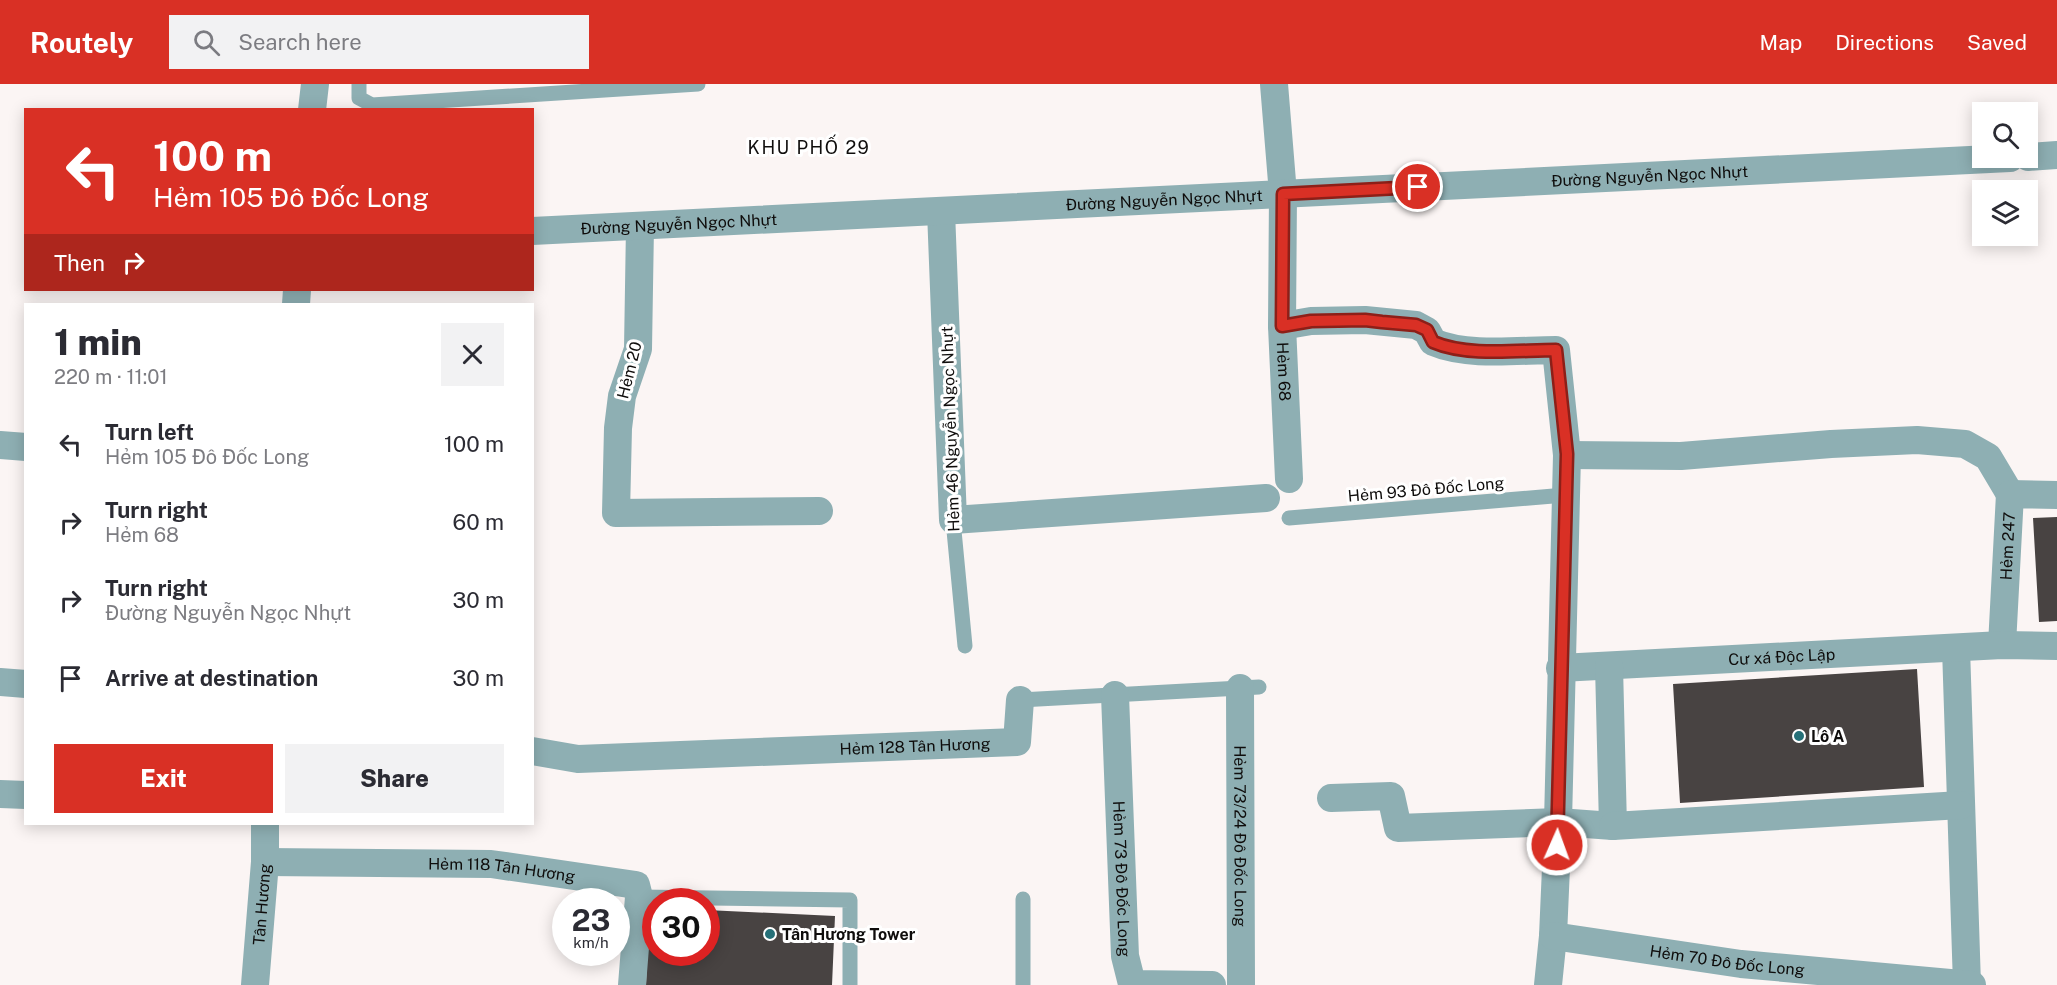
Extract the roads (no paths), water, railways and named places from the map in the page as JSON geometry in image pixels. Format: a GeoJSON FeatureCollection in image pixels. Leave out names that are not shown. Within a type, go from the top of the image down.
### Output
{"type":"FeatureCollection","features":[{"type":"Feature","properties":{"kind":"street"},"geometry":{"type":"LineString","coordinates":[[312,108],[315,84]]}},
{"type":"Feature","properties":{"kind":"street","name":"Hẻm 68"},"geometry":{"type":"LineString","coordinates":[[1274,84],[1283,194],[1282,326],[1289,478]]}},
{"type":"Feature","properties":{"kind":"street"},"geometry":{"type":"LineString","coordinates":[[2038,156],[2057,155]]}},
{"type":"Feature","properties":{"kind":"street","name":"Đường Nguyễn Ngọc Nhựt"},"geometry":{"type":"LineString","coordinates":[[534,231],[1972,160]]}},
{"type":"Feature","properties":{"kind":"street","name":"Hẻm 46 Nguyễn Ngọc Nhựt"},"geometry":{"type":"LineString","coordinates":[[941,211],[953,520]]}},
{"type":"Feature","properties":{"kind":"street","name":"Hẻm 20"},"geometry":{"type":"LineString","coordinates":[[640,226],[638,349],[622,396],[618,428],[616,513],[819,511]]}},
{"type":"Feature","properties":{"kind":"street"},"geometry":{"type":"LineString","coordinates":[[1282,326],[1311,321],[1365,320],[1416,325],[1427,330],[1433,342],[1443,347],[1475,351],[1556,350],[1567,454],[1558,822],[1553,936],[1548,985]]}},
{"type":"Feature","properties":{"kind":"street"},"geometry":{"type":"LineString","coordinates":[[1567,454],[1681,456],[1831,444],[1917,440],[1965,444],[1988,457],[2010,494]]}},
{"type":"Feature","properties":{"kind":"street"},"geometry":{"type":"LineString","coordinates":[[0,445],[24,447]]}},
{"type":"Feature","properties":{"kind":"street","name":"Hẻm 247"},"geometry":{"type":"LineString","coordinates":[[2002,645],[2010,494],[2057,495]]}},
{"type":"Feature","properties":{"kind":"street"},"geometry":{"type":"LineString","coordinates":[[953,520],[1266,498]]}},
{"type":"Feature","properties":{"kind":"street","name":"Cư xá Độc Lập"},"geometry":{"type":"LineString","coordinates":[[1560,668],[2002,645],[2057,646]]}},
{"type":"Feature","properties":{"kind":"street"},"geometry":{"type":"LineString","coordinates":[[1956,648],[1967,985]]}},
{"type":"Feature","properties":{"kind":"street"},"geometry":{"type":"LineString","coordinates":[[1609,666],[1612,826]]}},
{"type":"Feature","properties":{"kind":"street"},"geometry":{"type":"LineString","coordinates":[[0,682],[24,684]]}},
{"type":"Feature","properties":{"kind":"street","name":"Hẻm 73/24 Đô Đốc Long"},"geometry":{"type":"LineString","coordinates":[[1241,985],[1250,688]]}},
{"type":"Feature","properties":{"kind":"street","name":"Hẻm 73 Đô Đốc Long"},"geometry":{"type":"LineString","coordinates":[[1114,695],[1125,956],[1132,984],[1212,985]]}},
{"type":"Feature","properties":{"kind":"street","name":"Hẻm 128 Tân Hương"},"geometry":{"type":"LineString","coordinates":[[534,751],[578,759],[1017,742],[1020,700]]}},
{"type":"Feature","properties":{"kind":"street"},"geometry":{"type":"LineString","coordinates":[[0,794],[24,795]]}},
{"type":"Feature","properties":{"kind":"street"},"geometry":{"type":"LineString","coordinates":[[1331,798],[1391,796],[1398,828],[1558,822],[1612,826],[1961,805]]}},
{"type":"Feature","properties":{"kind":"street","name":"Tân Hương"},"geometry":{"type":"LineString","coordinates":[[255,985],[265,862],[265,825]]}},
{"type":"Feature","properties":{"kind":"street","name":"Hẻm 118 Tân Hương"},"geometry":{"type":"LineString","coordinates":[[265,862],[509,865],[636,885],[639,897]]}},
{"type":"Feature","properties":{"kind":"street"},"geometry":{"type":"LineString","coordinates":[[632,985],[639,897]]}},
{"type":"Feature","properties":{"kind":"street","name":"Hẻm 70 Đô Đốc Long"},"geometry":{"type":"LineString","coordinates":[[1553,936],[1741,974],[1972,985]]}},
{"type":"Feature","properties":{"kind":"lane"},"geometry":{"type":"LineString","coordinates":[[359,84],[360,98],[372,105],[698,84]]}},
{"type":"Feature","properties":{"kind":"lane"},"geometry":{"type":"LineString","coordinates":[[1266,498],[1289,478]]}},
{"type":"Feature","properties":{"kind":"lane","name":"Hẻm 93 Đô Đốc Long"},"geometry":{"type":"LineString","coordinates":[[1289,518],[1565,495]]}},
{"type":"Feature","properties":{"kind":"lane","name":"Hẻm 46 Nguyễn Ngọc Nhựt"},"geometry":{"type":"LineString","coordinates":[[953,520],[965,646]]}},
{"type":"Feature","properties":{"kind":"lane","name":"Hẻm 128 Tân Hương"},"geometry":{"type":"LineString","coordinates":[[1020,700],[1250,688]]}},
{"type":"Feature","properties":{"kind":"lane"},"geometry":{"type":"LineString","coordinates":[[639,897],[850,900],[850,985]]}},
{"type":"Feature","properties":{"kind":"lane"},"geometry":{"type":"LineString","coordinates":[[1023,899],[1023,985]]}},
{"type":"Feature","properties":{"kind":"place","name":"Lô A"},"geometry":{"type":"Point","coordinates":[1799,736]}},
{"type":"Feature","properties":{"kind":"place","name":"Tân Hương Tower"},"geometry":{"type":"Point","coordinates":[770,934]}},
{"type":"Feature","properties":{"kind":"district","name":"KHU PHỐ 29"},"geometry":{"type":"Point","coordinates":[809,148]}}]}
